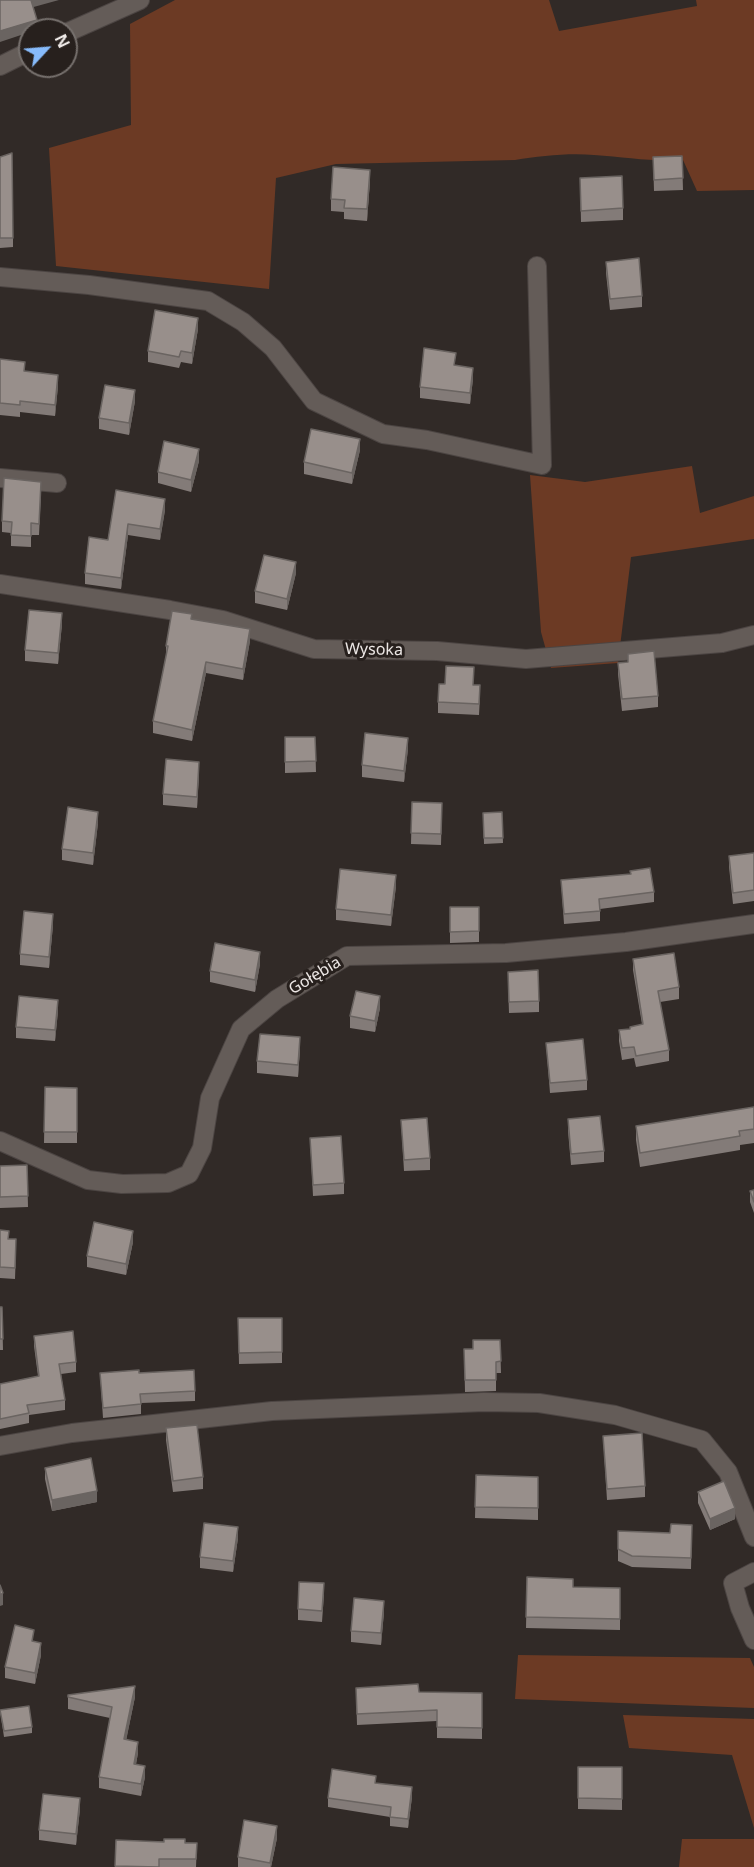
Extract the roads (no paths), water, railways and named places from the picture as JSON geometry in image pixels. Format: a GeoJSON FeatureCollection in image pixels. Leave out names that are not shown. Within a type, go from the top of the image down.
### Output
{"type":"FeatureCollection","features":[{"type":"Feature","properties":{"kind":"street"},"geometry":{"type":"LineString","coordinates":[[78,28],[140,0]]}},
{"type":"Feature","properties":{"kind":"street"},"geometry":{"type":"LineString","coordinates":[[0,66],[18,57]]}},
{"type":"Feature","properties":{"kind":"street"},"geometry":{"type":"LineString","coordinates":[[0,277],[88,285],[208,301],[243,322],[273,348],[314,401],[383,434],[427,440],[542,465],[537,266]]}},
{"type":"Feature","properties":{"kind":"street"},"geometry":{"type":"LineString","coordinates":[[0,478],[57,483]]}},
{"type":"Feature","properties":{"kind":"street","name":"Wysoka"},"geometry":{"type":"LineString","coordinates":[[0,584],[223,620],[314,649],[437,651],[526,659],[722,643],[754,635]]}},
{"type":"Feature","properties":{"kind":"street","name":"Gołębia"},"geometry":{"type":"LineString","coordinates":[[0,1141],[88,1180],[122,1184],[168,1183],[189,1174],[202,1148],[210,1098],[241,1029],[276,999],[347,956],[506,953],[626,942],[754,924]]}},
{"type":"Feature","properties":{"kind":"street"},"geometry":{"type":"LineString","coordinates":[[0,1446],[72,1434],[272,1411],[484,1402],[539,1403],[615,1415],[702,1440],[728,1472],[754,1537]]}},
{"type":"Feature","properties":{"kind":"street"},"geometry":{"type":"LineString","coordinates":[[754,1572],[733,1583],[740,1608],[754,1640]]}}]}
